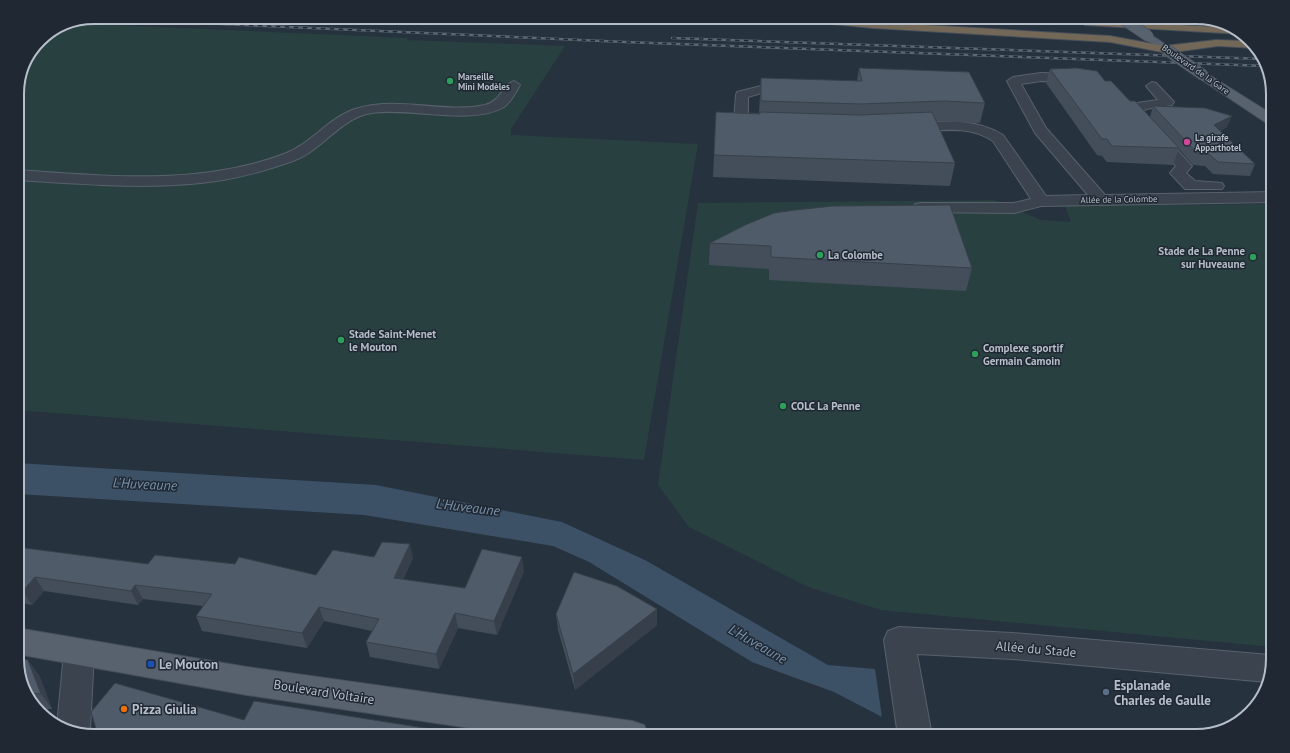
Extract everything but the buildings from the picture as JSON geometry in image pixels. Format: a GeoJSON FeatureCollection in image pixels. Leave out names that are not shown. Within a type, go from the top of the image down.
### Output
{"type":"FeatureCollection","features":[{"type":"Feature","properties":{"kind":"highway"},"geometry":{"type":"LineString","coordinates":[[863,24],[1110,39],[1166,49],[1219,43]]}},
{"type":"Feature","properties":{"kind":"highway"},"geometry":{"type":"LineString","coordinates":[[1115,24],[1225,30]]}},
{"type":"Feature","properties":{"kind":"highway"},"geometry":{"type":"LineString","coordinates":[[1150,37],[1173,41],[1244,45]]}},
{"type":"Feature","properties":{"kind":"main road","name":"Boulevard de la Gare"},"geometry":{"type":"LineString","coordinates":[[1129,24],[1266,116]]}},
{"type":"Feature","properties":{"kind":"main road","name":"Boulevard Voltaire"},"geometry":{"type":"LineString","coordinates":[[24,642],[79,653],[322,692],[583,729]]}},
{"type":"Feature","properties":{"kind":"street"},"geometry":{"type":"LineString","coordinates":[[1087,79],[1041,77],[1013,81],[1040,130],[1100,199]]}},
{"type":"Feature","properties":{"kind":"street"},"geometry":{"type":"LineString","coordinates":[[24,174],[143,182],[174,181],[218,175],[256,168],[291,157],[347,118],[358,113],[382,109],[468,110],[488,108],[500,104],[514,85]]}},
{"type":"Feature","properties":{"kind":"street"},"geometry":{"type":"LineString","coordinates":[[1152,86],[1167,102],[1142,106],[1135,112],[1184,166],[1178,173],[1191,186],[1266,185]]}},
{"type":"Feature","properties":{"kind":"street"},"geometry":{"type":"LineString","coordinates":[[775,128],[753,127],[745,125],[741,121],[742,95],[754,89],[775,87],[806,88]]}},
{"type":"Feature","properties":{"kind":"street"},"geometry":{"type":"LineString","coordinates":[[894,129],[971,127],[993,133],[998,138],[1041,201]]}},
{"type":"Feature","properties":{"kind":"street","name":"Allée de la Colombe"},"geometry":{"type":"LineString","coordinates":[[905,208],[1014,208],[1041,201],[1266,197]]}},
{"type":"Feature","properties":{"kind":"street","name":"Allée du Stade"},"geometry":{"type":"LineString","coordinates":[[914,729],[899,640],[1012,646],[1265,669]]}},
{"type":"Feature","properties":{"kind":"street"},"geometry":{"type":"LineString","coordinates":[[73,726],[79,653]]}},
{"type":"Feature","properties":{"kind":"green space","name":"Stade Saint-Menet le Mouton"},"geometry":{"type":"Polygon","coordinates":[[[89,24],[408,38],[407,40],[565,46],[511,129],[511,135],[698,144],[644,460],[24,411],[24,90],[26,76],[33,59],[45,45],[63,31],[76,26],[89,24]]]}},
{"type":"Feature","properties":{"kind":"green space","name":"Complexe sportif Germain Camoin"},"geometry":{"type":"Polygon","coordinates":[[[995,200],[1041,220],[1071,222],[1065,206],[1266,204],[1266,646],[881,610],[808,587],[689,527],[658,485],[698,203],[995,200]]]}},
{"type":"Feature","properties":{"kind":"water","name":"L'Huveaune"},"geometry":{"type":"Polygon","coordinates":[[[24,463],[376,485],[562,522],[645,560],[828,665],[875,669],[882,717],[834,692],[752,662],[589,562],[553,546],[364,515],[24,494],[24,463]]]}},
{"type":"Feature","properties":{"kind":"railway"},"geometry":{"type":"LineString","coordinates":[[222,24],[625,42],[1260,66]]}},
{"type":"Feature","properties":{"kind":"railway"},"geometry":{"type":"LineString","coordinates":[[672,38],[1257,59]]}},
{"type":"Feature","properties":{"kind":"place","name":"Marseille Mini Modèles"},"geometry":{"type":"Point","coordinates":[450,81]}},
{"type":"Feature","properties":{"kind":"place","name":"La girafe Apparthotel"},"geometry":{"type":"Point","coordinates":[1187,142]}},
{"type":"Feature","properties":{"kind":"place","name":"La Colombe"},"geometry":{"type":"Point","coordinates":[820,255]}},
{"type":"Feature","properties":{"kind":"place","name":"Stade de La Penne sur Huveaune"},"geometry":{"type":"Point","coordinates":[1253,257]}},
{"type":"Feature","properties":{"kind":"place","name":"Stade Saint-Menet le Mouton"},"geometry":{"type":"Point","coordinates":[341,340]}},
{"type":"Feature","properties":{"kind":"place","name":"Complexe sportif Germain Camoin"},"geometry":{"type":"Point","coordinates":[975,354]}},
{"type":"Feature","properties":{"kind":"place","name":"COLC La Penne"},"geometry":{"type":"Point","coordinates":[783,406]}},
{"type":"Feature","properties":{"kind":"place","name":"Le Mouton"},"geometry":{"type":"Point","coordinates":[151,664]}},
{"type":"Feature","properties":{"kind":"place","name":"Esplanade Charles de Gaulle"},"geometry":{"type":"Point","coordinates":[1106,692]}},
{"type":"Feature","properties":{"kind":"place","name":"Pizza Giulia"},"geometry":{"type":"Point","coordinates":[124,709]}}]}
